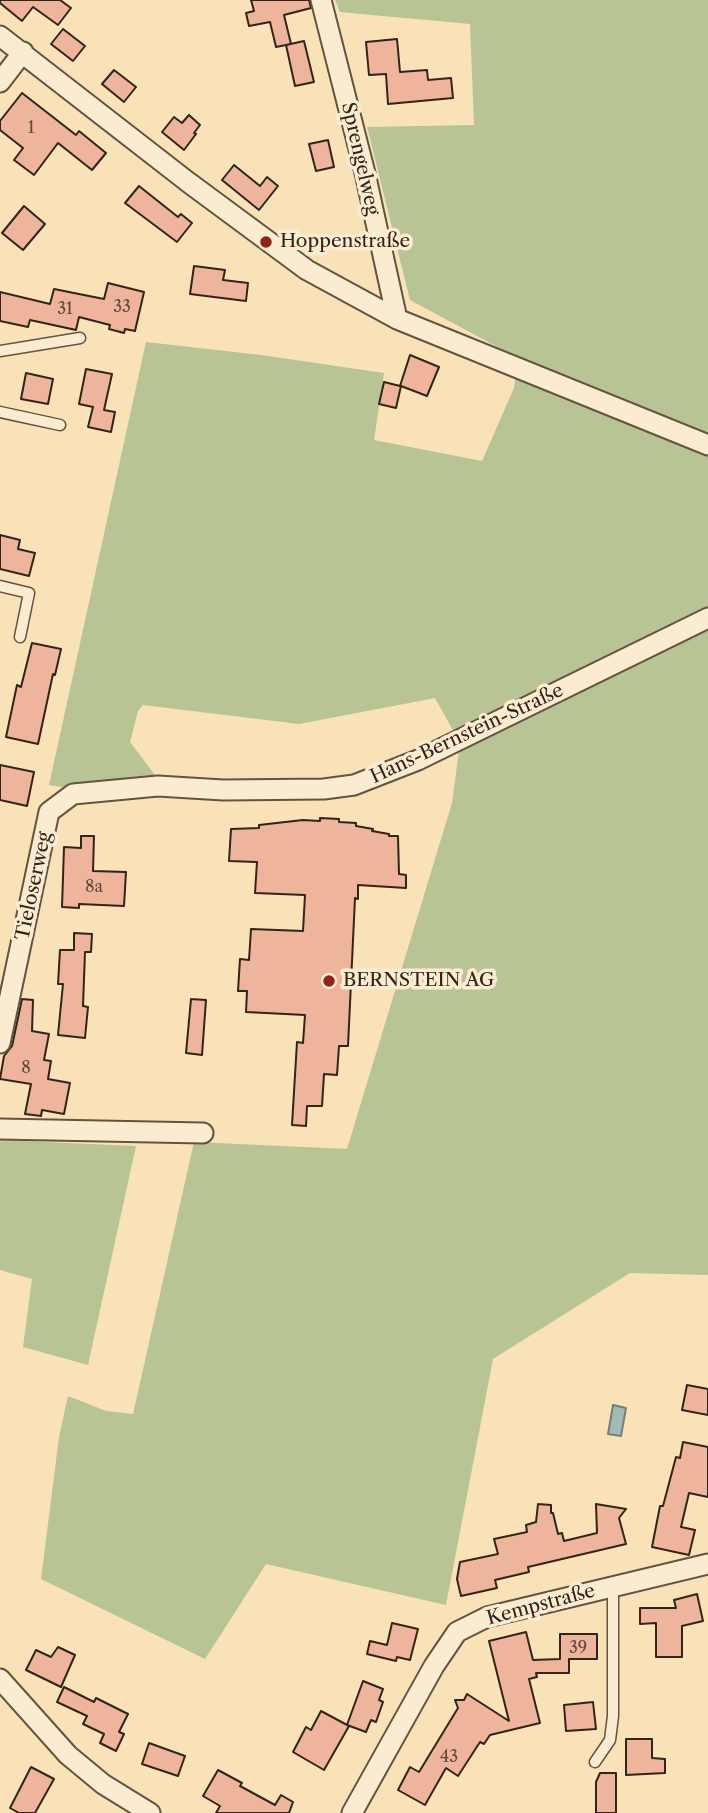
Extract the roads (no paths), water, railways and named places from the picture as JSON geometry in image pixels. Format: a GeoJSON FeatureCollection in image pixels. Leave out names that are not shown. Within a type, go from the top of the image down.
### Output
{"type":"FeatureCollection","features":[{"type":"Feature","properties":{"kind":"street","name":"Sprengelweg"},"geometry":{"type":"LineString","coordinates":[[321,0],[365,173],[397,319]]}},
{"type":"Feature","properties":{"kind":"street"},"geometry":{"type":"LineString","coordinates":[[0,36],[266,242],[307,270],[397,319],[708,445]]}},
{"type":"Feature","properties":{"kind":"street"},"geometry":{"type":"LineString","coordinates":[[0,82],[23,52]]}},
{"type":"Feature","properties":{"kind":"street","name":"Hans-Bernstein-Straße"},"geometry":{"type":"LineString","coordinates":[[50,811],[73,794],[158,786],[223,790],[324,789],[354,785],[418,760],[708,618]]}},
{"type":"Feature","properties":{"kind":"street","name":"Tieloserweg"},"geometry":{"type":"LineString","coordinates":[[0,1044],[50,811]]}},
{"type":"Feature","properties":{"kind":"street"},"geometry":{"type":"LineString","coordinates":[[0,1129],[203,1133]]}},
{"type":"Feature","properties":{"kind":"street","name":"Kempstraße"},"geometry":{"type":"LineString","coordinates":[[352,1813],[434,1666],[457,1632],[487,1617],[708,1564]]}},
{"type":"Feature","properties":{"kind":"street"},"geometry":{"type":"LineString","coordinates":[[0,1679],[68,1755],[103,1784],[149,1813]]}},
{"type":"Feature","properties":{"kind":"lane"},"geometry":{"type":"LineString","coordinates":[[0,351],[80,338]]}},
{"type":"Feature","properties":{"kind":"lane"},"geometry":{"type":"LineString","coordinates":[[0,412],[60,425]]}},
{"type":"Feature","properties":{"kind":"lane"},"geometry":{"type":"LineString","coordinates":[[0,586],[29,593],[20,637]]}},
{"type":"Feature","properties":{"kind":"lane"},"geometry":{"type":"LineString","coordinates":[[595,1762],[610,1740],[613,1716],[613,1587]]}},
{"type":"Feature","properties":{"kind":"water"},"geometry":{"type":"Polygon","coordinates":[[[613,1405],[626,1408],[621,1436],[608,1434],[613,1405]]]}},
{"type":"Feature","properties":{"kind":"place","name":"Hoppenstraße"},"geometry":{"type":"Point","coordinates":[266,242]}},
{"type":"Feature","properties":{"kind":"place","name":"BERNSTEIN AG"},"geometry":{"type":"Point","coordinates":[329,981]}}]}
